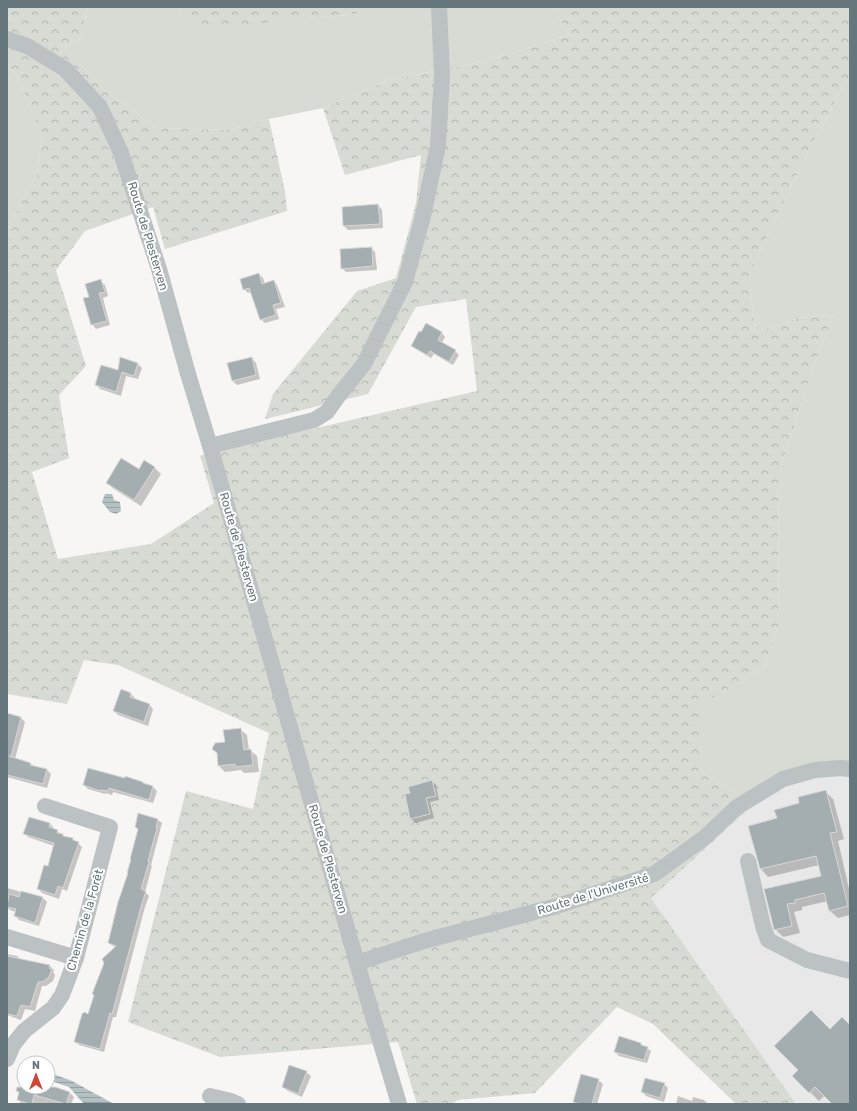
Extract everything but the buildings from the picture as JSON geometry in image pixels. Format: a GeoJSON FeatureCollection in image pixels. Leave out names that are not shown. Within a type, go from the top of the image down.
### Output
{"type":"FeatureCollection","features":[{"type":"Feature","properties":{"kind":"street"},"geometry":{"type":"LineString","coordinates":[[210,446],[314,420],[327,412],[364,364],[404,282],[422,220],[438,146],[442,75],[439,7]]}},
{"type":"Feature","properties":{"kind":"street","name":"Route de Plesterven"},"geometry":{"type":"LineString","coordinates":[[7,39],[27,46],[65,69],[100,107],[121,153],[159,269],[357,963],[400,1104]]}},
{"type":"Feature","properties":{"kind":"street","name":"Route de l'Université"},"geometry":{"type":"LineString","coordinates":[[357,963],[424,941],[557,906],[654,874],[704,838],[737,807],[783,779],[815,770],[842,768],[850,769]]}},
{"type":"Feature","properties":{"kind":"street","name":"Chemin de la Forêt"},"geometry":{"type":"LineString","coordinates":[[7,1059],[13,1045],[24,1031],[53,1008],[62,995],[76,958],[110,827],[45,806]]}},
{"type":"Feature","properties":{"kind":"street"},"geometry":{"type":"LineString","coordinates":[[748,861],[763,926],[768,940],[807,960],[850,971]]}},
{"type":"Feature","properties":{"kind":"street"},"geometry":{"type":"LineString","coordinates":[[7,937],[76,958]]}},
{"type":"Feature","properties":{"kind":"street"},"geometry":{"type":"LineString","coordinates":[[210,1096],[238,1104]]}},
{"type":"Feature","properties":{"kind":"shaded area"},"geometry":{"type":"Polygon","coordinates":[[[105,494],[112,494],[114,500],[120,502],[121,511],[116,514],[110,512],[102,502],[105,494]]]}},
{"type":"Feature","properties":{"kind":"shaded area"},"geometry":{"type":"Polygon","coordinates":[[[818,775],[850,777],[850,1104],[796,1104],[651,898],[756,802],[786,785],[818,775]]]}},
{"type":"Feature","properties":{"kind":"shaded area"},"geometry":{"type":"Polygon","coordinates":[[[56,1075],[72,1081],[114,1104],[84,1104],[69,1087],[56,1083],[56,1075]]]}},
{"type":"Feature","properties":{"kind":"green space"},"geometry":{"type":"Polygon","coordinates":[[[7,7],[88,7],[80,39],[65,47],[108,94],[132,109],[154,128],[228,130],[269,119],[285,191],[287,211],[165,249],[153,207],[85,231],[56,270],[86,366],[59,395],[69,458],[32,472],[58,559],[151,544],[214,503],[200,456],[477,391],[466,299],[416,307],[368,394],[265,419],[273,394],[357,291],[396,278],[416,203],[421,155],[345,175],[323,108],[388,80],[482,62],[569,35],[554,7],[850,7],[850,75],[815,138],[749,274],[755,333],[798,318],[833,315],[808,382],[779,473],[778,627],[765,666],[741,682],[701,704],[702,774],[756,802],[651,898],[796,1104],[736,1104],[653,1024],[617,1007],[535,1093],[458,1100],[451,1104],[417,1104],[398,1042],[220,1057],[128,1022],[186,791],[253,809],[269,733],[118,665],[84,660],[67,704],[7,694],[7,230],[37,174],[42,134],[15,72],[7,68],[7,7]]]}},
{"type":"Feature","properties":{"kind":"green space"},"geometry":{"type":"Polygon","coordinates":[[[88,7],[181,7],[180,14],[304,18],[351,15],[370,7],[554,7],[569,35],[482,62],[388,80],[323,108],[269,119],[228,130],[154,128],[132,109],[108,94],[65,47],[80,39],[88,7]]]}},
{"type":"Feature","properties":{"kind":"green space"},"geometry":{"type":"Polygon","coordinates":[[[181,7],[370,7],[351,15],[304,18],[205,30],[180,14],[181,7]]]}},
{"type":"Feature","properties":{"kind":"green space"},"geometry":{"type":"Polygon","coordinates":[[[7,68],[15,72],[42,134],[37,174],[7,230],[7,68]]]}},
{"type":"Feature","properties":{"kind":"green space"},"geometry":{"type":"Polygon","coordinates":[[[850,75],[850,777],[818,775],[786,785],[756,802],[702,774],[700,704],[741,682],[765,666],[778,627],[779,473],[808,382],[833,315],[798,318],[755,333],[749,274],[815,138],[850,75]]]}}]}
